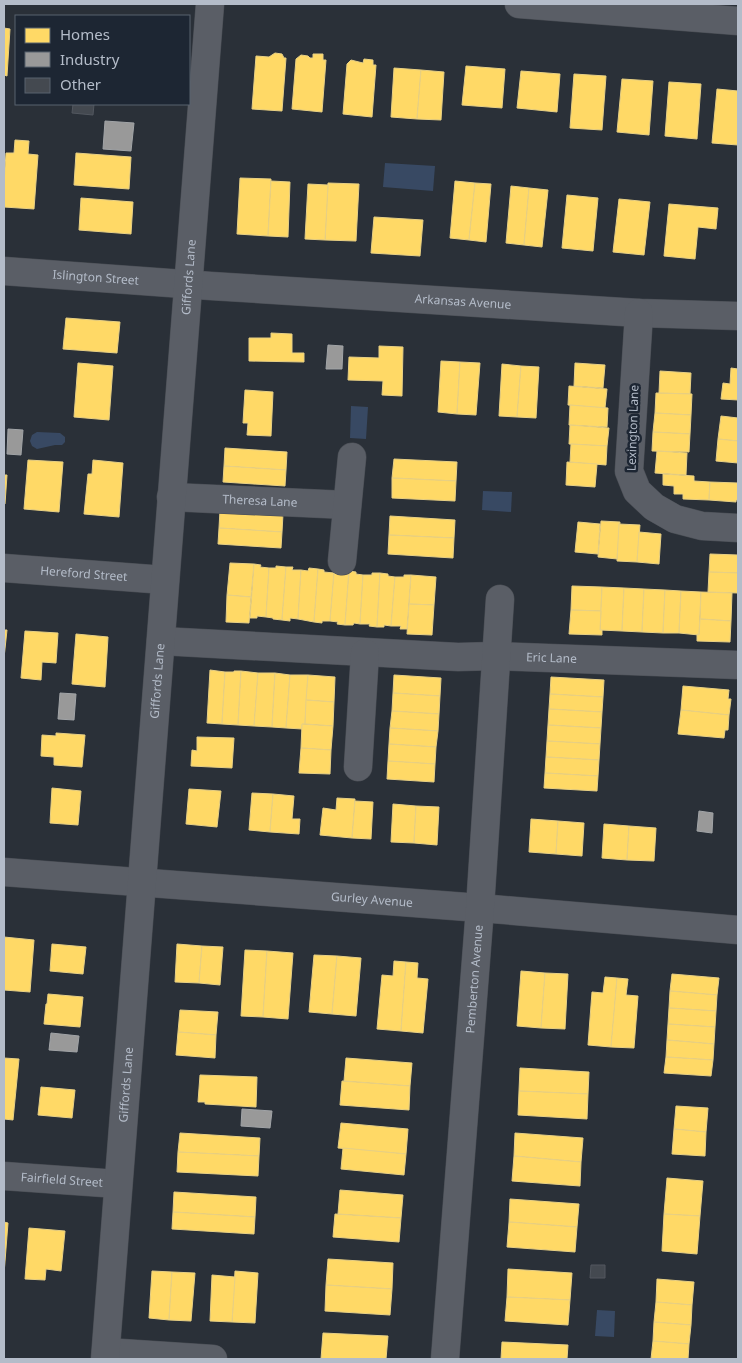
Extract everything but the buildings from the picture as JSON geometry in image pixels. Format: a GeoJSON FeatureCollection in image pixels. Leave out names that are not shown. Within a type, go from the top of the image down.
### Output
{"type":"FeatureCollection","features":[{"type":"Feature","properties":{"kind":"street","name":"Giffords Lane"},"geometry":{"type":"LineString","coordinates":[[105,1356],[210,4]]}},
{"type":"Feature","properties":{"kind":"street"},"geometry":{"type":"LineString","coordinates":[[519,4],[738,21]]}},
{"type":"Feature","properties":{"kind":"street","name":"Islington Street"},"geometry":{"type":"LineString","coordinates":[[4,271],[188,284]]}},
{"type":"Feature","properties":{"kind":"street","name":"Arkansas Avenue"},"geometry":{"type":"LineString","coordinates":[[188,284],[639,312],[738,316]]}},
{"type":"Feature","properties":{"kind":"street","name":"Lexington Lane"},"geometry":{"type":"LineString","coordinates":[[639,312],[629,471],[637,491],[654,507],[675,518],[702,526],[738,528]]}},
{"type":"Feature","properties":{"kind":"street"},"geometry":{"type":"LineString","coordinates":[[342,561],[352,457]]}},
{"type":"Feature","properties":{"kind":"street","name":"Theresa Lane"},"geometry":{"type":"LineString","coordinates":[[171,497],[347,505]]}},
{"type":"Feature","properties":{"kind":"street","name":"Hereford Street"},"geometry":{"type":"LineString","coordinates":[[4,568],[164,580]]}},
{"type":"Feature","properties":{"kind":"street","name":"Pemberton Avenue"},"geometry":{"type":"LineString","coordinates":[[445,1359],[480,908],[500,599]]}},
{"type":"Feature","properties":{"kind":"street","name":"Eric Lane"},"geometry":{"type":"LineString","coordinates":[[161,641],[458,657],[496,656],[738,665]]}},
{"type":"Feature","properties":{"kind":"street"},"geometry":{"type":"LineString","coordinates":[[358,767],[365,653]]}},
{"type":"Feature","properties":{"kind":"street","name":"Gurley Avenue"},"geometry":{"type":"LineString","coordinates":[[4,872],[480,908],[738,930]]}},
{"type":"Feature","properties":{"kind":"street","name":"Fairfield Street"},"geometry":{"type":"LineString","coordinates":[[4,1176],[118,1184]]}},
{"type":"Feature","properties":{"kind":"street"},"geometry":{"type":"LineString","coordinates":[[105,1356],[213,1359]]}},
{"type":"Feature","properties":{"kind":"water"},"geometry":{"type":"Polygon","coordinates":[[[385,163],[435,166],[433,191],[383,187],[385,163]]]}},
{"type":"Feature","properties":{"kind":"water"},"geometry":{"type":"Polygon","coordinates":[[[351,406],[368,407],[366,439],[350,438],[351,406]]]}},
{"type":"Feature","properties":{"kind":"water"},"geometry":{"type":"Polygon","coordinates":[[[37,432],[60,433],[65,437],[65,442],[62,445],[37,449],[32,446],[30,441],[32,435],[37,432]]]}},
{"type":"Feature","properties":{"kind":"water"},"geometry":{"type":"Polygon","coordinates":[[[483,491],[512,492],[511,512],[482,510],[483,491]]]}},
{"type":"Feature","properties":{"kind":"water"},"geometry":{"type":"Polygon","coordinates":[[[597,1310],[615,1311],[614,1337],[595,1336],[597,1310]]]}}]}
